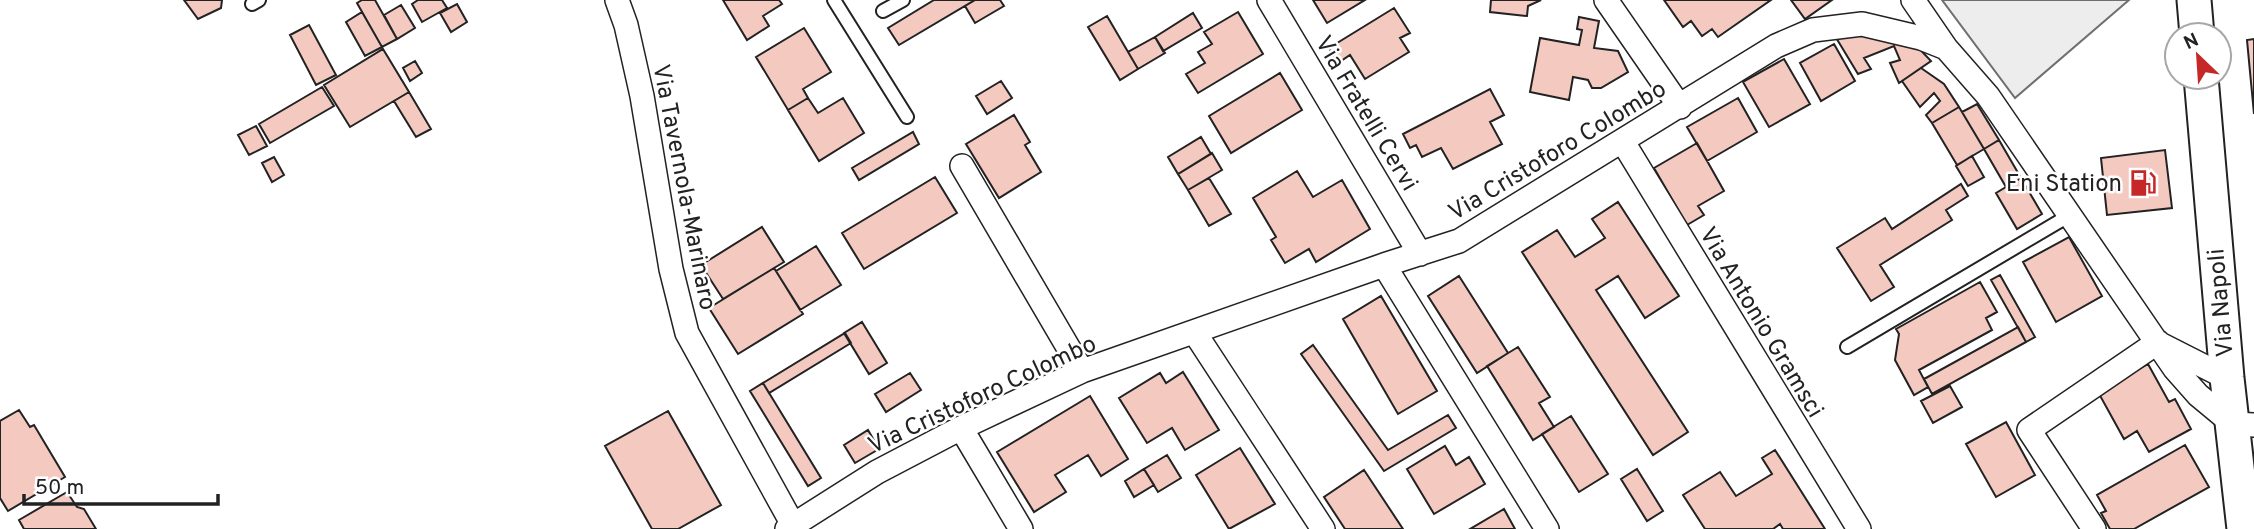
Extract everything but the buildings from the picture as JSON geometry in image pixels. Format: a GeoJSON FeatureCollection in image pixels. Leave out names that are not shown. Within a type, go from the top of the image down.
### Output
{"type":"FeatureCollection","features":[{"type":"Feature","properties":{"kind":"main road"},"geometry":{"type":"LineString","coordinates":[[2194,0],[2196,21]]}},
{"type":"Feature","properties":{"kind":"main road","name":"Via Napoli"},"geometry":{"type":"LineString","coordinates":[[2202,91],[2227,378],[2244,425],[2244,529]]}},
{"type":"Feature","properties":{"kind":"street","name":"Via Tavernola-Marinaro"},"geometry":{"type":"LineString","coordinates":[[617,0],[626,25],[642,96],[671,269],[687,332],[790,527]]}},
{"type":"Feature","properties":{"kind":"street","name":"Via Fratelli Cervi"},"geometry":{"type":"LineString","coordinates":[[1269,0],[1420,254]]}},
{"type":"Feature","properties":{"kind":"street"},"geometry":{"type":"LineString","coordinates":[[1606,0],[1680,107]]}},
{"type":"Feature","properties":{"kind":"street"},"geometry":{"type":"LineString","coordinates":[[1913,0],[1946,48]]}},
{"type":"Feature","properties":{"kind":"street","name":"Via Cristoforo Colombo"},"geometry":{"type":"LineString","coordinates":[[790,527],[877,472],[961,428],[1083,371],[1459,241],[1776,46],[1814,30],[1862,24],[1921,38],[1946,48],[1988,96],[2175,369],[2198,395],[2244,425]]}},
{"type":"Feature","properties":{"kind":"street","name":"Via Antonio Gramsci"},"geometry":{"type":"LineString","coordinates":[[1623,142],[1859,529]]}},
{"type":"Feature","properties":{"kind":"street"},"geometry":{"type":"LineString","coordinates":[[962,166],[1083,371]]}},
{"type":"Feature","properties":{"kind":"street"},"geometry":{"type":"LineString","coordinates":[[1384,265],[1547,529]]}},
{"type":"Feature","properties":{"kind":"street"},"geometry":{"type":"LineString","coordinates":[[1195,333],[1322,529]]}},
{"type":"Feature","properties":{"kind":"street","name":"Via Cristoforo Colombo"},"geometry":{"type":"LineString","coordinates":[[2158,342],[2227,378]]}},
{"type":"Feature","properties":{"kind":"street"},"geometry":{"type":"LineString","coordinates":[[2094,529],[2029,430],[2158,342]]}},
{"type":"Feature","properties":{"kind":"street"},"geometry":{"type":"LineString","coordinates":[[961,428],[1021,529]]}},
{"type":"Feature","properties":{"kind":"lane"},"geometry":{"type":"LineString","coordinates":[[834,0],[907,117]]}},
{"type":"Feature","properties":{"kind":"lane"},"geometry":{"type":"LineString","coordinates":[[883,11],[903,0]]}},
{"type":"Feature","properties":{"kind":"lane"},"geometry":{"type":"LineString","coordinates":[[1847,347],[2070,215]]}},
{"type":"Feature","properties":{"kind":"shaded area"},"geometry":{"type":"Polygon","coordinates":[[[1942,0],[2129,0],[2015,98],[1942,0]]]}},
{"type":"Feature","properties":{"kind":"place","name":"Eni Station"},"geometry":{"type":"Point","coordinates":[2143,183]}}]}
